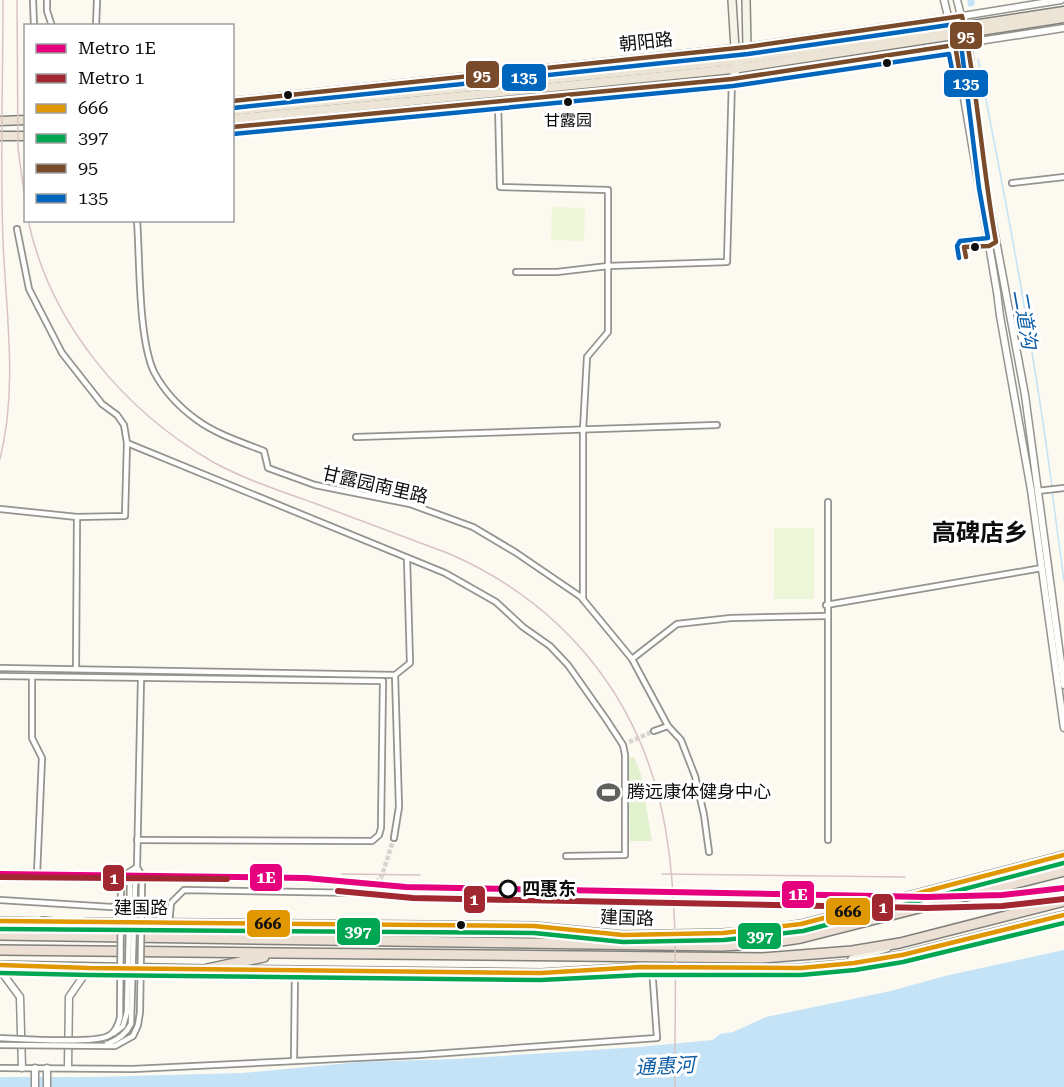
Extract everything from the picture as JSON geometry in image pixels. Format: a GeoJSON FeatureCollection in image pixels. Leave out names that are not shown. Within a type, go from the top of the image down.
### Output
{"type":"FeatureCollection","features":[{"type":"Feature","properties":{"kind":"highway","name":"朝阳路"},"geometry":{"type":"LineString","coordinates":[[234,119],[737,64],[953,36],[965,30],[1064,11]]}},
{"type":"Feature","properties":{"kind":"highway","name":"朝阳路"},"geometry":{"type":"LineString","coordinates":[[965,30],[1064,18]]}},
{"type":"Feature","properties":{"kind":"highway","name":"朝阳路"},"geometry":{"type":"LineString","coordinates":[[234,111],[737,64]]}},
{"type":"Feature","properties":{"kind":"highway"},"geometry":{"type":"LineString","coordinates":[[0,121],[24,120]]}},
{"type":"Feature","properties":{"kind":"highway"},"geometry":{"type":"LineString","coordinates":[[0,136],[24,136]]}},
{"type":"Feature","properties":{"kind":"highway"},"geometry":{"type":"LineString","coordinates":[[0,935],[721,946],[761,944],[845,928],[1063,871]]}},
{"type":"Feature","properties":{"kind":"highway"},"geometry":{"type":"LineString","coordinates":[[0,950],[762,958],[852,951],[900,943],[1064,901]]}},
{"type":"Feature","properties":{"kind":"highway"},"geometry":{"type":"LineString","coordinates":[[43,922],[216,938]]}},
{"type":"Feature","properties":{"kind":"highway"},"geometry":{"type":"LineString","coordinates":[[207,969],[281,954]]}},
{"type":"Feature","properties":{"kind":"main road"},"geometry":{"type":"LineString","coordinates":[[732,0],[737,64]]}},
{"type":"Feature","properties":{"kind":"main road"},"geometry":{"type":"LineString","coordinates":[[732,79],[737,64],[747,47],[746,0]]}},
{"type":"Feature","properties":{"kind":"main road","name":"建国路"},"geometry":{"type":"LineString","coordinates":[[0,921],[534,926],[623,935],[742,932],[801,924],[1064,855]]}},
{"type":"Feature","properties":{"kind":"main road"},"geometry":{"type":"LineString","coordinates":[[0,965],[541,973],[652,967],[762,969],[835,964],[902,955],[1064,915]]}},
{"type":"Feature","properties":{"kind":"main road"},"geometry":{"type":"LineString","coordinates":[[835,964],[900,943]]}},
{"type":"Feature","properties":{"kind":"street"},"geometry":{"type":"LineString","coordinates":[[33,0],[34,24]]}},
{"type":"Feature","properties":{"kind":"street"},"geometry":{"type":"LineString","coordinates":[[47,0],[47,11],[51,24]]}},
{"type":"Feature","properties":{"kind":"street"},"geometry":{"type":"LineString","coordinates":[[96,24],[97,0]]}},
{"type":"Feature","properties":{"kind":"street"},"geometry":{"type":"LineString","coordinates":[[944,0],[950,18],[993,244],[1021,375],[1039,491],[1064,685]]}},
{"type":"Feature","properties":{"kind":"street"},"geometry":{"type":"LineString","coordinates":[[957,0],[965,30],[1000,316],[1031,490],[1064,728]]}},
{"type":"Feature","properties":{"kind":"street","name":"朝阳路"},"geometry":{"type":"LineString","coordinates":[[234,127],[732,79],[953,36],[965,30],[1061,0]]}},
{"type":"Feature","properties":{"kind":"street","name":"朝阳路"},"geometry":{"type":"LineString","coordinates":[[234,101],[735,49],[950,18],[965,30],[1064,28]]}},
{"type":"Feature","properties":{"kind":"street"},"geometry":{"type":"LineString","coordinates":[[516,272],[557,272],[608,266],[727,262],[732,79]]}},
{"type":"Feature","properties":{"kind":"street"},"geometry":{"type":"LineString","coordinates":[[498,102],[500,187],[608,190],[608,332],[587,357],[583,430],[583,599]]}},
{"type":"Feature","properties":{"kind":"street"},"geometry":{"type":"LineString","coordinates":[[1012,183],[1064,177]]}},
{"type":"Feature","properties":{"kind":"street","name":"甘露园南里路"},"geometry":{"type":"LineString","coordinates":[[137,222],[146,343],[153,369],[166,392],[197,420],[227,436],[264,451],[268,468],[315,484],[410,504],[473,527],[515,552],[583,599],[632,659],[668,726],[681,740],[695,776],[709,852]]}},
{"type":"Feature","properties":{"kind":"street"},"geometry":{"type":"LineString","coordinates":[[0,509],[76,517],[125,516],[127,443],[124,425],[117,415],[102,404],[62,353],[29,288],[17,229]]}},
{"type":"Feature","properties":{"kind":"street"},"geometry":{"type":"LineString","coordinates":[[356,437],[717,425]]}},
{"type":"Feature","properties":{"kind":"street"},"geometry":{"type":"LineString","coordinates":[[127,443],[445,573],[496,602],[523,627],[550,646],[581,682],[623,745],[625,755],[626,855],[566,856]]}},
{"type":"Feature","properties":{"kind":"street"},"geometry":{"type":"LineString","coordinates":[[1039,491],[1062,488]]}},
{"type":"Feature","properties":{"kind":"street"},"geometry":{"type":"LineString","coordinates":[[828,502],[826,605],[828,840]]}},
{"type":"Feature","properties":{"kind":"street"},"geometry":{"type":"LineString","coordinates":[[76,517],[76,669]]}},
{"type":"Feature","properties":{"kind":"street"},"geometry":{"type":"LineString","coordinates":[[0,668],[395,675],[410,663],[407,558]]}},
{"type":"Feature","properties":{"kind":"street"},"geometry":{"type":"LineString","coordinates":[[826,605],[1042,568]]}},
{"type":"Feature","properties":{"kind":"street"},"geometry":{"type":"LineString","coordinates":[[632,659],[677,624],[731,618],[826,616]]}},
{"type":"Feature","properties":{"kind":"street"},"geometry":{"type":"LineString","coordinates":[[394,838],[399,807],[395,675]]}},
{"type":"Feature","properties":{"kind":"street"},"geometry":{"type":"LineString","coordinates":[[0,676],[383,681],[381,828],[379,835],[372,841],[137,840]]}},
{"type":"Feature","properties":{"kind":"street"},"geometry":{"type":"LineString","coordinates":[[32,677],[32,738],[42,758],[37,874]]}},
{"type":"Feature","properties":{"kind":"street"},"geometry":{"type":"LineString","coordinates":[[0,1045],[115,1046],[133,1036],[138,1025],[142,884],[142,876],[137,867],[141,679]]}},
{"type":"Feature","properties":{"kind":"street"},"geometry":{"type":"LineString","coordinates":[[654,732],[668,726]]}},
{"type":"Feature","properties":{"kind":"street"},"geometry":{"type":"LineString","coordinates":[[623,745],[629,742]]}},
{"type":"Feature","properties":{"kind":"street"},"geometry":{"type":"LineString","coordinates":[[0,874],[123,876],[137,867]]}},
{"type":"Feature","properties":{"kind":"street"},"geometry":{"type":"LineString","coordinates":[[109,1036],[119,1024],[120,1017],[121,884],[123,876]]}},
{"type":"Feature","properties":{"kind":"street"},"geometry":{"type":"LineString","coordinates":[[0,1038],[93,1040],[109,1036],[123,1026],[127,1012],[130,900],[133,884],[131,1024],[127,1032],[101,1046]]}},
{"type":"Feature","properties":{"kind":"street"},"geometry":{"type":"LineString","coordinates":[[170,923],[171,903],[184,891],[359,893]]}},
{"type":"Feature","properties":{"kind":"street"},"geometry":{"type":"LineString","coordinates":[[0,900],[111,906],[130,900]]}},
{"type":"Feature","properties":{"kind":"street"},"geometry":{"type":"LineString","coordinates":[[0,1068],[133,1069],[418,1055],[657,1038],[652,967]]}},
{"type":"Feature","properties":{"kind":"street"},"geometry":{"type":"LineString","coordinates":[[68,1067],[69,997],[89,968]]}},
{"type":"Feature","properties":{"kind":"street"},"geometry":{"type":"LineString","coordinates":[[0,970],[20,997],[22,1068]]}},
{"type":"Feature","properties":{"kind":"street"},"geometry":{"type":"LineString","coordinates":[[294,1060],[295,970]]}},
{"type":"Feature","properties":{"kind":"street"},"geometry":{"type":"LineString","coordinates":[[35,1068],[35,1087]]}},
{"type":"Feature","properties":{"kind":"street"},"geometry":{"type":"LineString","coordinates":[[47,1068],[47,1087]]}},
{"type":"Feature","properties":{"kind":"green space"},"geometry":{"type":"Polygon","coordinates":[[[552,207],[585,208],[584,241],[551,240],[552,207]]]}},
{"type":"Feature","properties":{"kind":"green space"},"geometry":{"type":"Polygon","coordinates":[[[774,528],[814,528],[814,599],[774,599],[774,528]]]}},
{"type":"Feature","properties":{"kind":"green space"},"geometry":{"type":"Polygon","coordinates":[[[634,757],[641,775],[652,841],[630,841],[628,758],[634,757]]]}},
{"type":"Feature","properties":{"kind":"water","name":"通惠河"},"geometry":{"type":"Polygon","coordinates":[[[1064,950],[1064,1087],[0,1087],[0,1077],[243,1073],[360,1062],[455,1059],[713,1040],[720,1034],[733,1032],[766,1017],[891,991],[945,976],[1064,950]]]}},
{"type":"Feature","properties":{"kind":"waterway","name":"二道沟"},"geometry":{"type":"LineString","coordinates":[[978,59],[1018,272],[1052,487]]}},
{"type":"Feature","properties":{"kind":"waterway","name":"二道沟"},"geometry":{"type":"LineString","coordinates":[[1052,491],[1064,581]]}},
{"type":"Feature","properties":{"kind":"tunnel"},"geometry":{"type":"LineString","coordinates":[[629,742],[654,731]]}},
{"type":"Feature","properties":{"kind":"tunnel"},"geometry":{"type":"LineString","coordinates":[[359,893],[381,878],[394,838]]}},
{"type":"Feature","properties":{"kind":"railway"},"geometry":{"type":"LineString","coordinates":[[0,459],[10,378],[2,211],[3,0]]}},
{"type":"Feature","properties":{"kind":"railway"},"geometry":{"type":"LineString","coordinates":[[17,0],[18,148],[24,193]]}},
{"type":"Feature","properties":{"kind":"railway"},"geometry":{"type":"LineString","coordinates":[[29,222],[39,258],[72,328],[95,360],[149,417],[180,441],[237,474],[450,554],[492,576],[531,601],[565,631],[594,664],[620,702],[640,742],[656,785],[666,832],[675,927],[675,1087]]}},
{"type":"Feature","properties":{"kind":"railway"},"geometry":{"type":"LineString","coordinates":[[342,874],[420,875]]}},
{"type":"Feature","properties":{"kind":"railway"},"geometry":{"type":"LineString","coordinates":[[662,874],[905,877]]}},
{"type":"Feature","properties":{"kind":"metro line","name":"1E"},"geometry":{"type":"LineString","coordinates":[[0,874],[306,878],[406,887],[927,897],[1002,895],[1064,888]]}},
{"type":"Feature","properties":{"kind":"metro line","name":"1"},"geometry":{"type":"LineString","coordinates":[[0,877],[227,879]]}},
{"type":"Feature","properties":{"kind":"metro line","name":"1"},"geometry":{"type":"LineString","coordinates":[[338,891],[413,898],[927,908],[1002,906],[1064,899]]}},
{"type":"Feature","properties":{"kind":"transit line","name":"95"},"geometry":{"type":"LineString","coordinates":[[234,101],[747,47],[962,16],[996,242],[989,246],[964,247],[966,257]]}},
{"type":"Feature","properties":{"kind":"transit line","name":"135"},"geometry":{"type":"LineString","coordinates":[[234,108],[748,54],[956,24],[961,44],[979,188],[988,238],[960,241],[957,246],[959,258]]}},
{"type":"Feature","properties":{"kind":"transit line","name":"95"},"geometry":{"type":"LineString","coordinates":[[234,127],[732,79],[955,45],[960,74]]}},
{"type":"Feature","properties":{"kind":"transit line","name":"135"},"geometry":{"type":"LineString","coordinates":[[234,134],[733,86],[949,54],[953,75]]}},
{"type":"Feature","properties":{"kind":"transit line","name":"666"},"geometry":{"type":"LineString","coordinates":[[0,921],[534,926],[623,935],[723,933],[801,924],[1064,855]]}},
{"type":"Feature","properties":{"kind":"transit line","name":"397"},"geometry":{"type":"LineString","coordinates":[[0,929],[534,933],[623,942],[724,940],[803,931],[1064,863]]}},
{"type":"Feature","properties":{"kind":"transit line","name":"666"},"geometry":{"type":"LineString","coordinates":[[0,965],[541,973],[640,967],[801,968],[854,963],[902,955],[1064,915]]}},
{"type":"Feature","properties":{"kind":"transit line","name":"397"},"geometry":{"type":"LineString","coordinates":[[0,973],[541,980],[640,975],[801,975],[855,970],[903,962],[1064,923]]}},
{"type":"Feature","properties":{"kind":"place","name":"甘露园"},"geometry":{"type":"Point","coordinates":[568,102]}},
{"type":"Feature","properties":{"kind":"place","name":"腾远康体健身中心"},"geometry":{"type":"Point","coordinates":[609,792]}},
{"type":"Feature","properties":{"kind":"place","name":"四惠东"},"geometry":{"type":"Point","coordinates":[508,889]}},
{"type":"Feature","properties":{"kind":"district","name":"高碑店乡"},"geometry":{"type":"Point","coordinates":[980,533]}}]}
